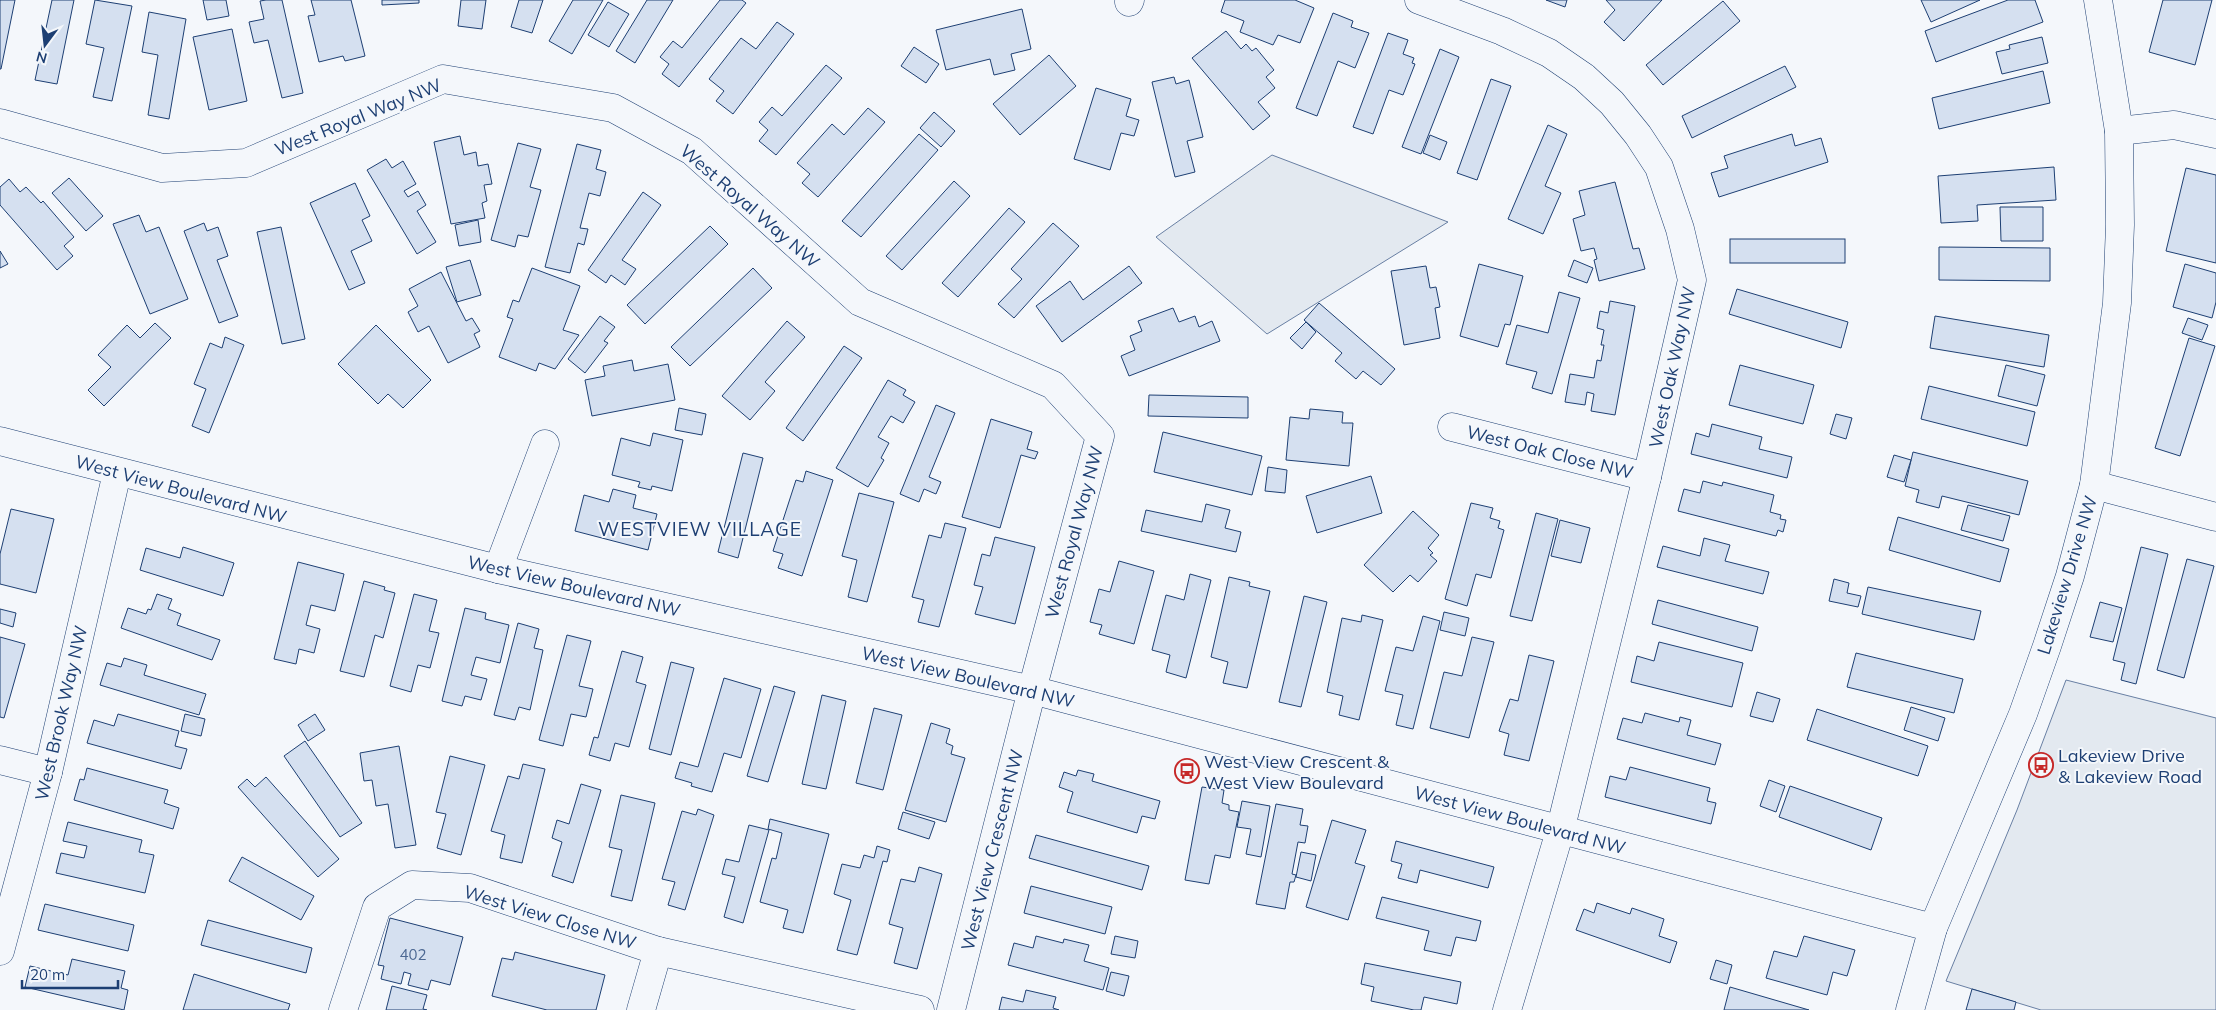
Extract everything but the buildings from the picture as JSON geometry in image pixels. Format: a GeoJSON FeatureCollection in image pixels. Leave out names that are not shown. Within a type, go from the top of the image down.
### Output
{"type":"FeatureCollection","features":[{"type":"Feature","properties":{"kind":"street","name":"West Oak Way NW"},"geometry":{"type":"LineString","coordinates":[[1419,0],[1502,31],[1549,53],[1584,77],[1612,103],[1638,135],[1659,167],[1680,229],[1692,280],[1647,477],[1560,831],[1507,1010]]}},
{"type":"Feature","properties":{"kind":"street","name":"Lakeview Drive NW"},"geometry":{"type":"LineString","coordinates":[[1910,1010],[1933,928],[2023,714],[2070,576],[2094,484],[2117,303],[2120,225],[2119,131],[2098,0]]}},
{"type":"Feature","properties":{"kind":"street","name":"West Royal Way NW"},"geometry":{"type":"LineString","coordinates":[[0,123],[162,168],[246,163],[443,79],[613,108],[692,151],[860,302],[1052,385],[1100,436],[1032,690]]}},
{"type":"Feature","properties":{"kind":"street"},"geometry":{"type":"LineString","coordinates":[[2119,131],[2174,125],[2216,134]]}},
{"type":"Feature","properties":{"kind":"street","name":"West Oak Close NW"},"geometry":{"type":"LineString","coordinates":[[1452,427],[1647,477]]}},
{"type":"Feature","properties":{"kind":"street","name":"West View Boulevard NW"},"geometry":{"type":"LineString","coordinates":[[0,441],[117,473],[498,569],[1032,690],[1933,928]]}},
{"type":"Feature","properties":{"kind":"street"},"geometry":{"type":"LineString","coordinates":[[498,569],[546,444]]}},
{"type":"Feature","properties":{"kind":"street","name":"West Brook Way NW"},"geometry":{"type":"LineString","coordinates":[[0,951],[48,772],[117,473]]}},
{"type":"Feature","properties":{"kind":"street"},"geometry":{"type":"LineString","coordinates":[[2094,484],[2216,518]]}},
{"type":"Feature","properties":{"kind":"street","name":"West View Crescent NW"},"geometry":{"type":"LineString","coordinates":[[951,1010],[1032,690]]}},
{"type":"Feature","properties":{"kind":"street"},"geometry":{"type":"LineString","coordinates":[[0,760],[48,772]]}},
{"type":"Feature","properties":{"kind":"street","name":"West View Close NW"},"geometry":{"type":"LineString","coordinates":[[343,1010],[378,907],[412,885],[470,888],[658,951],[920,1010]]}},
{"type":"Feature","properties":{"kind":"street","name":"West View Close NW"},"geometry":{"type":"LineString","coordinates":[[640,1010],[658,951]]}},
{"type":"Feature","properties":{"kind":"shaded area"},"geometry":{"type":"Polygon","coordinates":[[[1272,155],[1448,222],[1267,334],[1156,237],[1272,155]]]}},
{"type":"Feature","properties":{"kind":"shaded area"},"geometry":{"type":"Polygon","coordinates":[[[2066,680],[2216,718],[2216,1010],[2041,1010],[1946,981],[2017,810],[2066,680]]]}},
{"type":"Feature","properties":{"kind":"place","name":"Lakeview Drive & Lakeview Road"},"geometry":{"type":"Point","coordinates":[2041,765]}},
{"type":"Feature","properties":{"kind":"place","name":"West View Crescent & West View Boulevard"},"geometry":{"type":"Point","coordinates":[1187,771]}},
{"type":"Feature","properties":{"kind":"district","name":"WESTVIEW VILLAGE"},"geometry":{"type":"Point","coordinates":[700,529]}}]}
